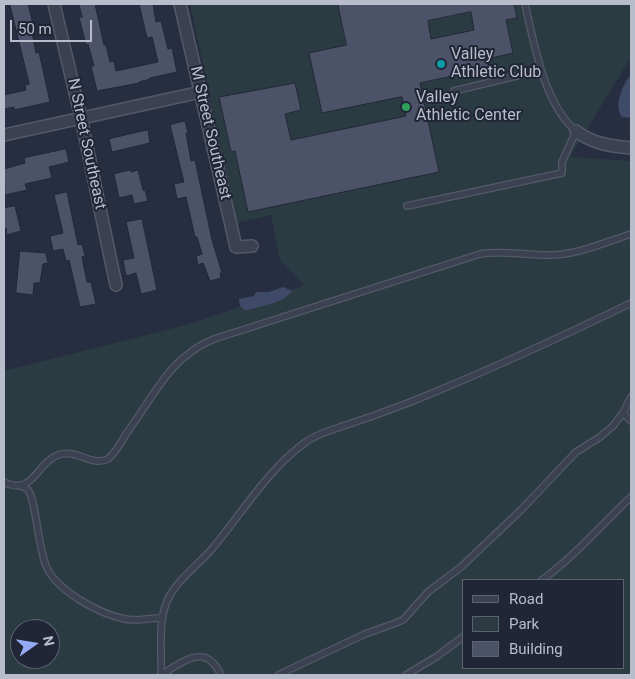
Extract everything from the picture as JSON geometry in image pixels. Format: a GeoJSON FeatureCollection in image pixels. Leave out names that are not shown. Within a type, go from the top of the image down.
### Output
{"type":"FeatureCollection","features":[{"type":"Feature","properties":{"kind":"street","name":"N Street Southeast"},"geometry":{"type":"LineString","coordinates":[[54,4],[81,118],[116,285]]}},
{"type":"Feature","properties":{"kind":"street","name":"M Street Southeast"},"geometry":{"type":"LineString","coordinates":[[180,4],[236,247],[252,246]]}},
{"type":"Feature","properties":{"kind":"street"},"geometry":{"type":"LineString","coordinates":[[4,135],[201,92]]}},
{"type":"Feature","properties":{"kind":"street"},"geometry":{"type":"LineString","coordinates":[[576,131],[596,142],[631,148]]}},
{"type":"Feature","properties":{"kind":"lane"},"geometry":{"type":"LineString","coordinates":[[407,206],[562,173],[562,162],[576,131],[562,115],[541,70],[525,4]]}},
{"type":"Feature","properties":{"kind":"lane"},"geometry":{"type":"LineString","coordinates":[[454,91],[541,70]]}},
{"type":"Feature","properties":{"kind":"lane"},"geometry":{"type":"LineString","coordinates":[[21,486],[31,480],[58,454],[73,454],[95,461],[108,459],[171,368],[196,348],[214,339],[480,254],[502,252],[541,255],[560,254],[631,234]]}},
{"type":"Feature","properties":{"kind":"lane"},"geometry":{"type":"LineString","coordinates":[[160,675],[163,618],[166,604],[182,580],[232,524],[269,476],[308,440],[411,402],[492,369],[631,304]]}},
{"type":"Feature","properties":{"kind":"lane"},"geometry":{"type":"LineString","coordinates":[[278,675],[365,634],[403,620],[428,592],[462,567],[521,510],[576,452],[607,432],[623,413],[631,396]]}},
{"type":"Feature","properties":{"kind":"lane"},"geometry":{"type":"LineString","coordinates":[[623,413],[631,421]]}},
{"type":"Feature","properties":{"kind":"lane"},"geometry":{"type":"LineString","coordinates":[[4,482],[14,486],[21,486],[28,490],[45,564],[59,584],[78,598],[115,617],[134,621],[163,618]]}},
{"type":"Feature","properties":{"kind":"lane"},"geometry":{"type":"LineString","coordinates":[[543,579],[582,546],[631,497]]}},
{"type":"Feature","properties":{"kind":"lane"},"geometry":{"type":"LineString","coordinates":[[406,675],[436,657],[462,638]]}},
{"type":"Feature","properties":{"kind":"lane"},"geometry":{"type":"LineString","coordinates":[[160,675],[193,657],[210,660],[221,675]]}},
{"type":"Feature","properties":{"kind":"green space"},"geometry":{"type":"Polygon","coordinates":[[[190,4],[631,4],[631,57],[570,157],[631,161],[631,675],[4,675],[4,371],[190,324],[305,285],[280,260],[271,215],[237,223],[190,4]]]}},
{"type":"Feature","properties":{"kind":"water"},"geometry":{"type":"Polygon","coordinates":[[[631,74],[631,118],[622,117],[618,107],[622,89],[631,74]]]}},
{"type":"Feature","properties":{"kind":"water"},"geometry":{"type":"Polygon","coordinates":[[[283,287],[292,291],[278,301],[248,310],[240,306],[239,299],[254,296],[256,292],[269,292],[283,287]]]}},
{"type":"Feature","properties":{"kind":"building"},"geometry":{"type":"Polygon","coordinates":[[[10,4],[28,4],[35,32],[32,32],[36,53],[39,52],[50,102],[14,110],[14,107],[4,109],[4,95],[26,90],[25,85],[29,84],[10,4]]]}},
{"type":"Feature","properties":{"kind":"building"},"geometry":{"type":"Polygon","coordinates":[[[79,4],[95,4],[104,45],[106,45],[110,62],[114,61],[116,71],[158,62],[152,37],[147,38],[139,4],[153,4],[156,22],[161,21],[168,49],[172,48],[177,72],[150,78],[139,83],[97,91],[91,66],[94,66],[88,44],[86,45],[79,17],[82,17],[79,4]]]}},
{"type":"Feature","properties":{"kind":"building"},"geometry":{"type":"Polygon","coordinates":[[[338,4],[514,4],[517,18],[506,20],[513,53],[487,59],[489,68],[420,83],[439,172],[248,212],[235,151],[231,152],[219,97],[295,83],[301,110],[285,114],[291,140],[406,116],[402,97],[322,113],[309,53],[346,45],[338,4]],[[471,12],[428,21],[431,39],[474,30],[471,12]]]}},
{"type":"Feature","properties":{"kind":"building"},"geometry":{"type":"Polygon","coordinates":[[[185,121],[191,161],[195,160],[212,240],[222,273],[220,273],[221,278],[210,281],[203,263],[198,265],[196,256],[202,254],[197,237],[195,237],[186,197],[177,199],[174,184],[184,182],[170,125],[185,121]]]}},
{"type":"Feature","properties":{"kind":"building"},"geometry":{"type":"Polygon","coordinates":[[[148,130],[150,143],[112,152],[109,139],[148,130]]]}},
{"type":"Feature","properties":{"kind":"building"},"geometry":{"type":"Polygon","coordinates":[[[66,149],[69,162],[49,167],[52,178],[25,184],[27,190],[5,195],[4,169],[25,163],[24,158],[66,149]]]}},
{"type":"Feature","properties":{"kind":"building"},"geometry":{"type":"Polygon","coordinates":[[[131,170],[131,172],[138,170],[148,201],[134,204],[132,195],[119,198],[114,174],[131,170]]]}},
{"type":"Feature","properties":{"kind":"building"},"geometry":{"type":"Polygon","coordinates":[[[67,192],[78,245],[82,244],[85,256],[82,257],[87,282],[91,282],[96,304],[80,307],[69,260],[66,261],[63,249],[53,251],[50,236],[63,233],[54,195],[67,192]]]}},
{"type":"Feature","properties":{"kind":"building"},"geometry":{"type":"Polygon","coordinates":[[[15,206],[21,231],[7,235],[6,228],[4,229],[4,208],[15,206]]]}},
{"type":"Feature","properties":{"kind":"building"},"geometry":{"type":"Polygon","coordinates":[[[142,219],[157,290],[141,294],[136,273],[126,276],[123,260],[134,258],[126,222],[142,219]]]}},
{"type":"Feature","properties":{"kind":"building"},"geometry":{"type":"Polygon","coordinates":[[[20,251],[46,253],[48,263],[43,264],[40,283],[34,283],[33,295],[16,293],[20,251]]]}},
{"type":"Feature","properties":{"kind":"place","name":"Valley Athletic Club"},"geometry":{"type":"Point","coordinates":[441,64]}},
{"type":"Feature","properties":{"kind":"place","name":"Valley Athletic Center"},"geometry":{"type":"Point","coordinates":[406,107]}}]}
